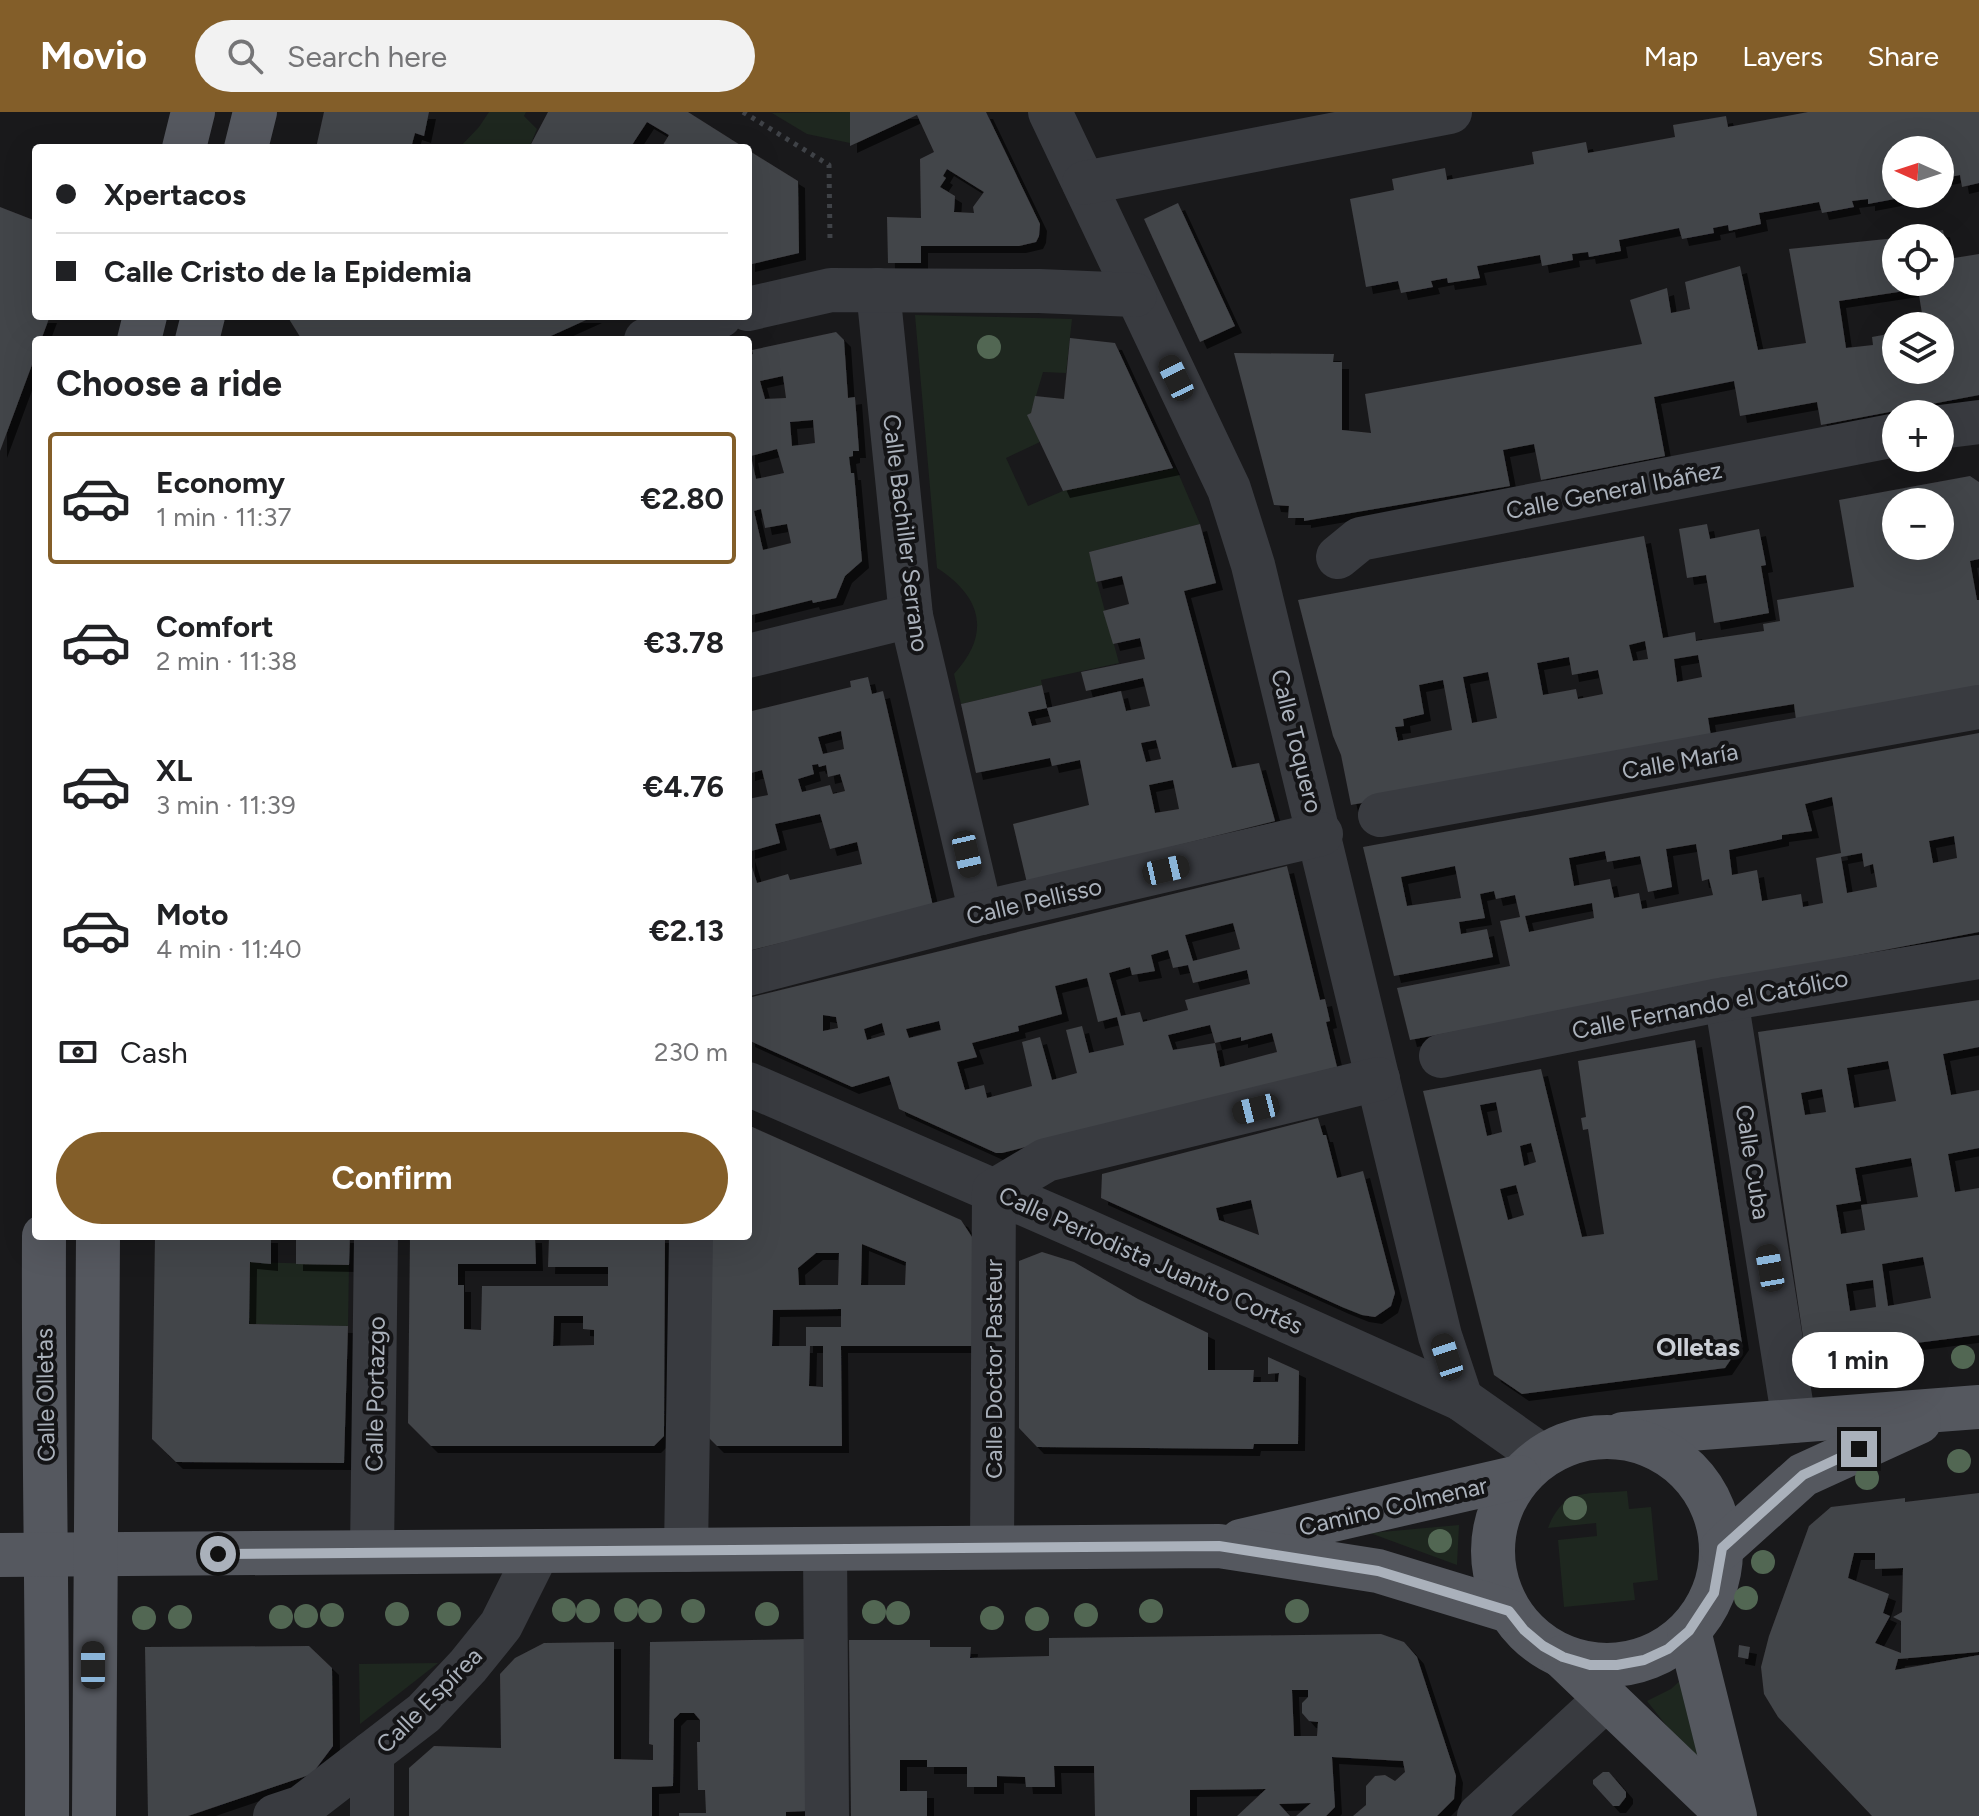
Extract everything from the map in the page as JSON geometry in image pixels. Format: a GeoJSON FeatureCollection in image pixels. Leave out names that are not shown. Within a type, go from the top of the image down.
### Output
{"type":"FeatureCollection","features":[{"type":"Feature","properties":{"kind":"main road"},"geometry":{"type":"LineString","coordinates":[[185,144],[193,112]]}},
{"type":"Feature","properties":{"kind":"main road"},"geometry":{"type":"LineString","coordinates":[[247,144],[255,112]]}},
{"type":"Feature","properties":{"kind":"main road","name":"Calle Olletas"},"geometry":{"type":"LineString","coordinates":[[44,1240],[47,1816]]}},
{"type":"Feature","properties":{"kind":"main road","name":"Calle Olletas"},"geometry":{"type":"LineString","coordinates":[[94,1816],[98,1240]]}},
{"type":"Feature","properties":{"kind":"main road"},"geometry":{"type":"LineString","coordinates":[[1593,1437],[1641,1440],[1682,1463],[1712,1502],[1722,1548],[1714,1593],[1689,1631],[1668,1649],[1644,1660],[1617,1665],[1590,1665],[1563,1657],[1524,1630],[1509,1611],[1493,1566],[1497,1519],[1531,1466],[1566,1443],[1593,1437],[1961,1409]]}},
{"type":"Feature","properties":{"kind":"main road"},"geometry":{"type":"LineString","coordinates":[[1722,1548],[1803,1475],[1961,1409]]}},
{"type":"Feature","properties":{"kind":"main road","name":"Camino Colmenar"},"geometry":{"type":"LineString","coordinates":[[1219,1546],[1531,1466]]}},
{"type":"Feature","properties":{"kind":"main road","name":"Camino Colmenar"},"geometry":{"type":"LineString","coordinates":[[0,1555],[1219,1546],[1378,1571],[1509,1611]]}},
{"type":"Feature","properties":{"kind":"main road"},"geometry":{"type":"LineString","coordinates":[[1689,1631],[1735,1816]]}},
{"type":"Feature","properties":{"kind":"main road"},"geometry":{"type":"LineString","coordinates":[[1563,1657],[1729,1816]]}},
{"type":"Feature","properties":{"kind":"street","name":"Calle Toquero"},"geometry":{"type":"LineString","coordinates":[[1050,112],[1229,489],[1253,565],[1321,834],[1440,1336],[1461,1399]]}},
{"type":"Feature","properties":{"kind":"street"},"geometry":{"type":"LineString","coordinates":[[1256,148],[1314,112]]}},
{"type":"Feature","properties":{"kind":"street"},"geometry":{"type":"LineString","coordinates":[[1039,291],[1072,275],[1092,252],[1093,202],[1256,148],[1450,112]]}},
{"type":"Feature","properties":{"kind":"street"},"geometry":{"type":"LineString","coordinates":[[752,308],[831,290],[1039,291],[1135,295]]}},
{"type":"Feature","properties":{"kind":"street","name":"Calle Bachiller Serrano"},"geometry":{"type":"LineString","coordinates":[[878,290],[911,616],[981,913]]}},
{"type":"Feature","properties":{"kind":"street"},"geometry":{"type":"LineString","coordinates":[[655,336],[704,320]]}},
{"type":"Feature","properties":{"kind":"street"},"geometry":{"type":"LineString","coordinates":[[1954,425],[1979,422]]}},
{"type":"Feature","properties":{"kind":"street","name":"Calle General Ibáñez"},"geometry":{"type":"LineString","coordinates":[[1338,557],[1360,539],[1882,438]]}},
{"type":"Feature","properties":{"kind":"street"},"geometry":{"type":"LineString","coordinates":[[752,655],[911,616]]}},
{"type":"Feature","properties":{"kind":"street","name":"Calle María"},"geometry":{"type":"LineString","coordinates":[[1380,815],[1979,707]]}},
{"type":"Feature","properties":{"kind":"street","name":"Calle Pellisso"},"geometry":{"type":"LineString","coordinates":[[752,973],[981,913],[1321,834]]}},
{"type":"Feature","properties":{"kind":"street","name":"Calle Fernando el Católico"},"geometry":{"type":"LineString","coordinates":[[1441,1056],[1726,999],[1979,957]]}},
{"type":"Feature","properties":{"kind":"street","name":"Calle Cuba"},"geometry":{"type":"LineString","coordinates":[[1726,999],[1794,1421]]}},
{"type":"Feature","properties":{"kind":"street"},"geometry":{"type":"LineString","coordinates":[[994,1191],[1046,1160],[1378,1079]]}},
{"type":"Feature","properties":{"kind":"street","name":"Calle Periodista Juanito Cortés"},"geometry":{"type":"LineString","coordinates":[[752,1086],[1461,1399],[1531,1466]]}},
{"type":"Feature","properties":{"kind":"street","name":"Calle Doctor Pasteur"},"geometry":{"type":"LineString","coordinates":[[992,1547],[994,1191]]}},
{"type":"Feature","properties":{"kind":"street","name":"Calle Portazgo"},"geometry":{"type":"LineString","coordinates":[[372,1552],[376,1240]]}},
{"type":"Feature","properties":{"kind":"street"},"geometry":{"type":"LineString","coordinates":[[686,1550],[691,1240]]}},
{"type":"Feature","properties":{"kind":"street"},"geometry":{"type":"LineString","coordinates":[[825,1549],[827,1816]]}},
{"type":"Feature","properties":{"kind":"street","name":"Calle Espírea"},"geometry":{"type":"LineString","coordinates":[[372,1816],[372,1753],[424,1713],[468,1666],[501,1625],[538,1551]]}},
{"type":"Feature","properties":{"kind":"street"},"geometry":{"type":"LineString","coordinates":[[1479,1816],[1606,1699]]}},
{"type":"Feature","properties":{"kind":"street"},"geometry":{"type":"LineString","coordinates":[[275,1816],[302,1807],[372,1753]]}},
{"type":"Feature","properties":{"kind":"path"},"geometry":{"type":"LineString","coordinates":[[743,112],[829,165],[831,290]]}},
{"type":"Feature","properties":{"kind":"shaded area"},"geometry":{"type":"Polygon","coordinates":[[[489,112],[526,112],[524,116],[537,129],[531,144],[463,144],[489,112]]]}},
{"type":"Feature","properties":{"kind":"shaded area"},"geometry":{"type":"Polygon","coordinates":[[[850,112],[850,143],[807,134],[772,113],[850,112]]]}},
{"type":"Feature","properties":{"kind":"shaded area"},"geometry":{"type":"Polygon","coordinates":[[[915,315],[1072,319],[1066,373],[1043,372],[1028,415],[1040,442],[1006,458],[1028,506],[1063,491],[1176,468],[1200,524],[1089,552],[1119,663],[1041,680],[1042,685],[961,704],[954,674],[974,644],[976,616],[964,591],[937,568],[915,315]]]}},
{"type":"Feature","properties":{"kind":"shaded area"},"geometry":{"type":"Polygon","coordinates":[[[250,1262],[349,1265],[348,1326],[249,1324],[250,1262]]]}},
{"type":"Feature","properties":{"kind":"shaded area"},"geometry":{"type":"Polygon","coordinates":[[[1627,1491],[1629,1509],[1651,1507],[1658,1580],[1633,1583],[1635,1600],[1564,1607],[1558,1540],[1597,1536],[1596,1523],[1548,1528],[1555,1515],[1562,1505],[1579,1495],[1627,1491]]]}},
{"type":"Feature","properties":{"kind":"shaded area"},"geometry":{"type":"Polygon","coordinates":[[[1459,1525],[1457,1565],[1370,1533],[1459,1525]]]}},
{"type":"Feature","properties":{"kind":"shaded area"},"geometry":{"type":"Polygon","coordinates":[[[438,1663],[360,1724],[359,1664],[438,1663]]]}},
{"type":"Feature","properties":{"kind":"shaded area"},"geometry":{"type":"Polygon","coordinates":[[[1683,1678],[1719,1792],[1647,1701],[1671,1689],[1683,1678]]]}},
{"type":"Feature","properties":{"kind":"building"},"geometry":{"type":"Polygon","coordinates":[[[324,112],[429,112],[424,136],[415,133],[412,144],[317,144],[324,112]]]}},
{"type":"Feature","properties":{"kind":"building"},"geometry":{"type":"Polygon","coordinates":[[[548,112],[688,112],[739,144],[663,144],[669,135],[647,122],[633,144],[531,144],[548,112]]]}},
{"type":"Feature","properties":{"kind":"building"},"geometry":{"type":"Polygon","coordinates":[[[850,112],[986,112],[1040,224],[1039,236],[1036,242],[1019,246],[921,246],[921,263],[888,263],[887,217],[921,218],[920,159],[934,152],[917,115],[850,146],[850,112]],[[947,169],[940,187],[955,196],[954,212],[974,213],[973,207],[984,192],[947,169]]]}},
{"type":"Feature","properties":{"kind":"building"},"geometry":{"type":"Polygon","coordinates":[[[1808,112],[1979,112],[1979,183],[1962,187],[1960,175],[1954,176],[1954,136],[1882,136],[1882,201],[1868,204],[1868,199],[1852,201],[1854,207],[1822,213],[1819,202],[1759,213],[1761,224],[1729,231],[1728,225],[1713,228],[1714,233],[1682,239],[1679,228],[1619,240],[1621,251],[1589,257],[1588,252],[1572,254],[1573,260],[1542,266],[1540,255],[1477,266],[1480,278],[1448,283],[1447,278],[1431,281],[1433,287],[1401,293],[1398,281],[1366,287],[1350,199],[1394,190],[1392,179],[1445,168],[1447,180],[1534,164],[1532,152],[1586,142],[1588,153],[1675,137],[1673,125],[1726,116],[1728,127],[1808,112]]]}},
{"type":"Feature","properties":{"kind":"building"},"geometry":{"type":"Polygon","coordinates":[[[752,152],[798,181],[799,253],[752,264],[752,152]]]}},
{"type":"Feature","properties":{"kind":"building"},"geometry":{"type":"Polygon","coordinates":[[[1178,203],[1235,326],[1200,342],[1144,219],[1178,203]]]}},
{"type":"Feature","properties":{"kind":"building"},"geometry":{"type":"Polygon","coordinates":[[[0,207],[32,219],[32,320],[48,320],[42,336],[32,336],[32,365],[0,451],[0,207]]]}},
{"type":"Feature","properties":{"kind":"building"},"geometry":{"type":"Polygon","coordinates":[[[1882,239],[1882,294],[1839,301],[1846,348],[1873,345],[1872,337],[1882,335],[1882,384],[1954,384],[1954,312],[1922,312],[1919,296],[1954,296],[1954,258],[1979,254],[1979,395],[1953,400],[1882,400],[1882,413],[1821,425],[1817,402],[1740,416],[1734,381],[1654,397],[1665,456],[1541,480],[1534,444],[1503,450],[1510,486],[1304,521],[1304,518],[1288,518],[1289,506],[1274,505],[1234,353],[1334,354],[1333,362],[1342,362],[1342,430],[1371,433],[1365,394],[1642,344],[1630,300],[1667,288],[1671,313],[1690,309],[1685,282],[1740,266],[1758,350],[1806,343],[1789,249],[1882,239]]]}},
{"type":"Feature","properties":{"kind":"building"},"geometry":{"type":"Polygon","coordinates":[[[290,320],[586,320],[551,336],[300,336],[290,320]]]}},
{"type":"Feature","properties":{"kind":"building"},"geometry":{"type":"Polygon","coordinates":[[[836,332],[844,340],[848,398],[855,397],[859,451],[853,451],[853,456],[849,457],[851,473],[854,473],[862,561],[845,576],[836,598],[813,603],[812,600],[752,615],[752,461],[756,479],[784,473],[777,449],[752,456],[752,350],[836,332]],[[783,376],[760,381],[765,399],[786,398],[783,376]],[[813,420],[790,422],[792,446],[815,443],[813,420]],[[761,509],[754,511],[763,550],[791,543],[787,524],[765,528],[761,509]]]}},
{"type":"Feature","properties":{"kind":"building"},"geometry":{"type":"Polygon","coordinates":[[[1070,338],[1115,343],[1173,468],[1063,491],[1027,415],[1031,413],[1035,396],[1064,399],[1070,338]]]}},
{"type":"Feature","properties":{"kind":"building"},"geometry":{"type":"Polygon","coordinates":[[[1970,476],[1979,482],[1979,559],[1970,561],[1979,600],[1979,687],[1796,720],[1794,704],[1708,718],[1711,736],[1351,805],[1341,755],[1333,736],[1298,600],[1644,536],[1663,638],[1695,632],[1696,641],[1764,631],[1763,624],[1780,621],[1777,600],[1854,587],[1839,500],[1882,492],[1882,560],[1954,560],[1954,488],[1904,488],[1970,476]],[[1645,641],[1629,645],[1633,661],[1648,659],[1645,641]],[[1698,655],[1674,659],[1677,682],[1702,677],[1698,655]],[[1569,657],[1537,663],[1543,695],[1576,689],[1578,699],[1603,694],[1598,670],[1572,675],[1569,657]],[[1488,672],[1463,677],[1472,723],[1497,718],[1488,672]],[[1443,680],[1419,685],[1424,714],[1403,719],[1404,726],[1395,727],[1398,741],[1452,730],[1443,680]]]}},
{"type":"Feature","properties":{"kind":"building"},"geometry":{"type":"Polygon","coordinates":[[[1200,524],[1216,583],[1184,591],[1232,768],[1259,763],[1275,821],[1027,883],[1013,824],[1089,805],[1080,760],[1052,766],[1050,758],[976,773],[961,704],[1042,685],[1047,708],[1121,691],[1126,711],[1150,706],[1143,678],[1086,691],[1081,672],[1145,659],[1140,638],[1113,644],[1103,611],[1129,604],[1122,576],[1096,582],[1089,552],[1200,524]],[[1047,708],[1028,712],[1032,726],[1051,722],[1047,708]],[[1156,740],[1141,743],[1146,762],[1161,759],[1156,740]],[[1173,780],[1149,785],[1155,813],[1179,809],[1173,780]]]}},
{"type":"Feature","properties":{"kind":"building"},"geometry":{"type":"Polygon","coordinates":[[[1707,524],[1710,539],[1759,529],[1766,565],[1761,566],[1769,613],[1714,623],[1706,575],[1687,578],[1679,529],[1707,524]]]}},
{"type":"Feature","properties":{"kind":"building"},"geometry":{"type":"Polygon","coordinates":[[[868,677],[872,694],[883,691],[933,906],[752,950],[752,867],[757,883],[788,874],[790,880],[862,864],[857,842],[830,849],[820,814],[775,824],[780,843],[752,851],[752,798],[768,795],[762,770],[752,773],[752,711],[851,687],[850,681],[868,677]],[[841,731],[818,737],[823,754],[844,749],[841,731]],[[818,764],[812,765],[814,774],[798,779],[802,792],[830,785],[833,794],[845,791],[840,774],[828,777],[826,765],[819,767],[818,764]]]}},
{"type":"Feature","properties":{"kind":"building"},"geometry":{"type":"Polygon","coordinates":[[[1979,733],[1979,932],[1410,1040],[1397,988],[1510,966],[1500,921],[1520,917],[1515,895],[1496,899],[1494,891],[1480,894],[1485,918],[1459,922],[1461,934],[1487,929],[1493,957],[1394,976],[1363,847],[1979,733]],[[1832,797],[1805,804],[1812,831],[1782,835],[1782,839],[1729,850],[1732,875],[1757,870],[1762,901],[1801,894],[1803,907],[1823,903],[1816,858],[1841,853],[1832,797]],[[1954,836],[1929,841],[1933,863],[1957,858],[1954,836]],[[1696,844],[1666,849],[1672,887],[1648,892],[1640,856],[1607,862],[1605,851],[1569,858],[1574,886],[1610,879],[1614,898],[1639,893],[1642,909],[1713,895],[1709,879],[1702,881],[1696,844]],[[1862,853],[1841,857],[1847,893],[1877,887],[1873,864],[1864,867],[1862,853]],[[1455,866],[1401,877],[1407,906],[1461,898],[1455,866]],[[1592,903],[1525,916],[1529,932],[1594,918],[1592,903]]]}},
{"type":"Feature","properties":{"kind":"building"},"geometry":{"type":"Polygon","coordinates":[[[1287,866],[1320,1000],[1325,999],[1330,1021],[1326,1022],[1337,1067],[1002,1153],[899,1109],[889,1076],[852,1087],[752,1042],[752,997],[1287,866]],[[1233,923],[1185,935],[1193,961],[1240,949],[1233,923]],[[1168,950],[1151,955],[1155,971],[1132,975],[1130,967],[1109,973],[1121,1016],[1140,1012],[1143,1022],[1188,1010],[1185,1000],[1250,984],[1247,970],[1193,983],[1188,965],[1173,968],[1168,950]],[[1087,978],[1055,986],[1062,1014],[1018,1026],[1019,1031],[972,1043],[977,1057],[957,1062],[965,1090],[984,1085],[987,1098],[1032,1086],[1022,1042],[1040,1037],[1052,1080],[1077,1073],[1066,1030],[1082,1026],[1089,1053],[1124,1045],[1117,1017],[1098,1022],[1087,978]],[[823,1015],[823,1031],[838,1028],[836,1017],[823,1015]],[[939,1021],[906,1029],[909,1038],[941,1030],[939,1021]],[[882,1023],[864,1029],[867,1040],[885,1035],[882,1023]],[[1210,1025],[1168,1035],[1173,1050],[1215,1043],[1210,1025]],[[1272,1033],[1241,1041],[1241,1037],[1215,1043],[1220,1067],[1277,1052],[1272,1033]]]}},
{"type":"Feature","properties":{"kind":"building"},"geometry":{"type":"Polygon","coordinates":[[[1979,1000],[1979,1047],[1943,1054],[1951,1095],[1979,1090],[1979,1148],[1948,1154],[1955,1192],[1979,1188],[1979,1335],[1806,1357],[1758,1032],[1979,1000]],[[1888,1061],[1847,1068],[1854,1108],[1896,1101],[1888,1061]],[[1822,1089],[1801,1093],[1805,1115],[1826,1112],[1822,1089]],[[1911,1158],[1855,1168],[1861,1201],[1836,1205],[1841,1234],[1865,1230],[1861,1205],[1918,1197],[1911,1158]],[[1923,1257],[1882,1264],[1888,1306],[1931,1298],[1923,1257]],[[1873,1280],[1846,1284],[1850,1311],[1876,1307],[1873,1280]]]}},
{"type":"Feature","properties":{"kind":"building"},"geometry":{"type":"Polygon","coordinates":[[[1695,1040],[1742,1343],[1725,1368],[1522,1394],[1494,1375],[1423,1091],[1541,1069],[1582,1237],[1604,1234],[1588,1129],[1583,1130],[1581,1118],[1586,1117],[1578,1061],[1695,1040]],[[1496,1102],[1480,1105],[1487,1136],[1502,1132],[1496,1102]],[[1531,1143],[1520,1146],[1524,1166],[1536,1162],[1531,1143]],[[1516,1185],[1500,1189],[1508,1220],[1524,1215],[1516,1185]]]}},
{"type":"Feature","properties":{"kind":"building"},"geometry":{"type":"Polygon","coordinates":[[[1318,1118],[1323,1135],[1326,1135],[1337,1178],[1363,1171],[1395,1293],[1391,1306],[1375,1317],[1362,1315],[1101,1198],[1102,1174],[1318,1118]],[[1251,1200],[1216,1208],[1219,1220],[1259,1235],[1251,1200]]]}},
{"type":"Feature","properties":{"kind":"building"},"geometry":{"type":"Polygon","coordinates":[[[752,1127],[961,1220],[972,1237],[972,1346],[841,1346],[842,1446],[717,1446],[709,1438],[711,1240],[752,1240],[752,1127]],[[862,1244],[861,1285],[905,1285],[906,1262],[862,1244]],[[816,1253],[798,1268],[799,1285],[838,1285],[839,1253],[816,1253]],[[841,1309],[773,1310],[772,1346],[806,1346],[806,1327],[841,1327],[841,1309]],[[810,1346],[809,1386],[823,1387],[823,1346],[810,1346]]]}},
{"type":"Feature","properties":{"kind":"building"},"geometry":{"type":"Polygon","coordinates":[[[155,1240],[271,1240],[271,1264],[250,1262],[249,1324],[348,1326],[344,1463],[176,1462],[152,1439],[155,1240]]]}},
{"type":"Feature","properties":{"kind":"building"},"geometry":{"type":"Polygon","coordinates":[[[296,1240],[350,1240],[349,1265],[296,1264],[296,1240]]]}},
{"type":"Feature","properties":{"kind":"building"},"geometry":{"type":"Polygon","coordinates":[[[410,1240],[535,1240],[536,1264],[458,1264],[458,1285],[464,1285],[464,1329],[481,1330],[482,1286],[608,1286],[608,1267],[548,1267],[549,1240],[665,1240],[664,1436],[654,1446],[431,1446],[408,1423],[410,1240]],[[554,1316],[553,1346],[594,1345],[594,1330],[583,1329],[583,1316],[554,1316]]]}},
{"type":"Feature","properties":{"kind":"building"},"geometry":{"type":"Polygon","coordinates":[[[1042,1252],[1074,1262],[1138,1299],[1208,1333],[1208,1370],[1254,1370],[1253,1382],[1278,1382],[1279,1373],[1268,1374],[1268,1357],[1299,1371],[1298,1444],[1254,1444],[1253,1449],[1037,1447],[1019,1428],[1019,1261],[1042,1252]]]}},
{"type":"Feature","properties":{"kind":"building"},"geometry":{"type":"Polygon","coordinates":[[[1979,1493],[1979,1652],[1898,1659],[1895,1670],[1979,1655],[1979,1816],[1872,1816],[1778,1717],[1764,1694],[1761,1667],[1769,1636],[1809,1526],[1831,1507],[1905,1498],[1905,1502],[1979,1493]],[[1854,1553],[1848,1578],[1889,1594],[1883,1613],[1890,1616],[1875,1643],[1901,1653],[1901,1621],[1893,1617],[1902,1612],[1903,1568],[1875,1569],[1875,1553],[1854,1553]]]}},
{"type":"Feature","properties":{"kind":"building"},"geometry":{"type":"Polygon","coordinates":[[[1381,1634],[1404,1642],[1417,1657],[1456,1776],[1454,1799],[1437,1816],[1353,1816],[1366,1805],[1366,1786],[1375,1776],[1385,1775],[1395,1781],[1405,1772],[1403,1761],[1332,1757],[1335,1807],[1326,1816],[1296,1816],[1311,1803],[1279,1804],[1290,1816],[1237,1816],[1266,1789],[1190,1790],[1190,1816],[1095,1816],[1094,1766],[1054,1766],[1055,1787],[1026,1787],[1025,1777],[997,1776],[997,1787],[967,1787],[967,1767],[927,1767],[927,1760],[900,1760],[900,1791],[927,1791],[927,1816],[851,1816],[849,1640],[930,1640],[930,1647],[971,1647],[970,1658],[1049,1656],[1049,1638],[1381,1634]],[[1292,1690],[1294,1736],[1317,1736],[1318,1722],[1309,1721],[1302,1713],[1302,1703],[1308,1697],[1308,1690],[1292,1690]]]}},
{"type":"Feature","properties":{"kind":"building"},"geometry":{"type":"Polygon","coordinates":[[[804,1639],[807,1811],[786,1812],[786,1816],[679,1816],[679,1813],[706,1813],[705,1790],[698,1790],[700,1720],[694,1713],[680,1713],[674,1719],[673,1786],[652,1787],[652,1816],[409,1816],[409,1768],[434,1746],[501,1748],[500,1674],[515,1658],[544,1643],[614,1642],[614,1759],[653,1760],[653,1745],[649,1744],[650,1642],[804,1639]]]}},
{"type":"Feature","properties":{"kind":"building"},"geometry":{"type":"Polygon","coordinates":[[[1739,1645],[1750,1647],[1748,1659],[1738,1657],[1739,1645]]]}},
{"type":"Feature","properties":{"kind":"building"},"geometry":{"type":"Polygon","coordinates":[[[309,1646],[332,1668],[333,1746],[312,1774],[188,1816],[148,1816],[145,1647],[309,1646]]]}},
{"type":"Feature","properties":{"kind":"building"},"geometry":{"type":"Polygon","coordinates":[[[1603,1772],[1609,1772],[1626,1792],[1619,1806],[1613,1806],[1593,1784],[1593,1780],[1603,1772]]]}},
{"type":"Feature","properties":{"kind":"district","name":"Olletas"},"geometry":{"type":"Point","coordinates":[1698,1347]}},
{"type":"Feature","properties":{"kind":"route"},"geometry":{"type":"LineString","coordinates":[[218,1554],[1219,1546],[1378,1571],[1509,1611],[1524,1630],[1563,1657],[1590,1665],[1617,1665],[1644,1660],[1668,1649],[1689,1631],[1714,1593],[1722,1548],[1803,1475],[1859,1449]]}}]}
